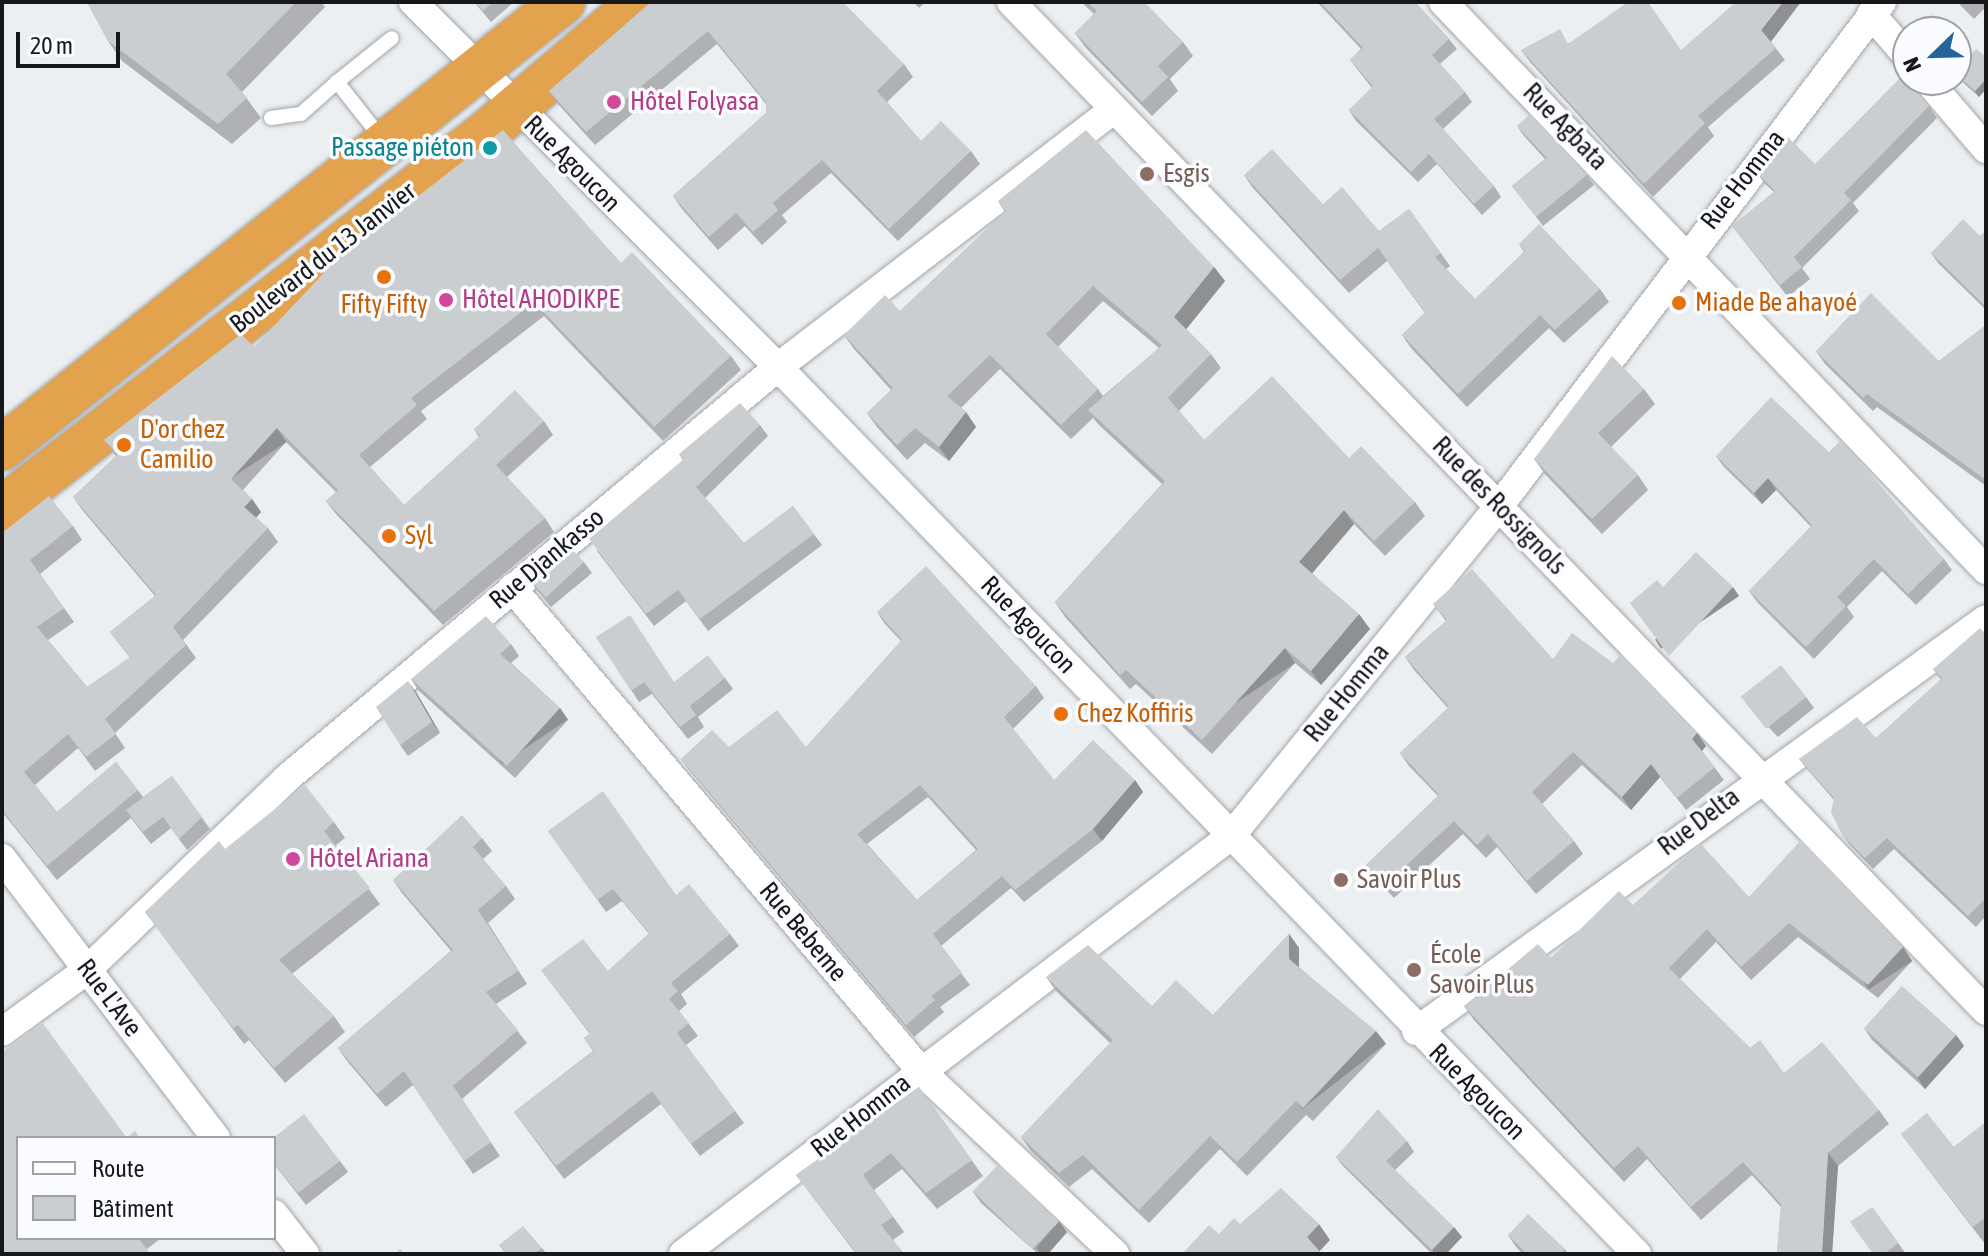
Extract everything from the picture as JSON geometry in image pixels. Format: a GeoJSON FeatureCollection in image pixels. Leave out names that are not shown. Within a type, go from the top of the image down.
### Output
{"type":"FeatureCollection","features":[{"type":"Feature","properties":{"kind":"highway","name":"Boulevard du 13 Janvier"},"geometry":{"type":"LineString","coordinates":[[2,448],[387,146],[563,2]]}},
{"type":"Feature","properties":{"kind":"highway","name":"Boulevard du 13 Janvier"},"geometry":{"type":"LineString","coordinates":[[2,509],[515,107],[640,2]]}},
{"type":"Feature","properties":{"kind":"street","name":"Rue Agoucon"},"geometry":{"type":"LineString","coordinates":[[413,2],[778,367],[1416,1031],[1637,1254]]}},
{"type":"Feature","properties":{"kind":"street","name":"Rue des Rossignols"},"geometry":{"type":"LineString","coordinates":[[1011,2],[1500,505],[1756,780],[1986,1011]]}},
{"type":"Feature","properties":{"kind":"street","name":"Rue Agbata"},"geometry":{"type":"LineString","coordinates":[[1443,2],[1688,252],[1986,570]]}},
{"type":"Feature","properties":{"kind":"street","name":"Rue Homma"},"geometry":{"type":"LineString","coordinates":[[683,1254],[1231,836],[1500,505],[1688,252],[1877,8]]}},
{"type":"Feature","properties":{"kind":"street"},"geometry":{"type":"LineString","coordinates":[[1877,8],[1892,32]]}},
{"type":"Feature","properties":{"kind":"street"},"geometry":{"type":"LineString","coordinates":[[1941,96],[1986,149]]}},
{"type":"Feature","properties":{"kind":"street","name":"Rue Djankasso"},"geometry":{"type":"LineString","coordinates":[[2,1032],[87,970],[287,778],[778,367],[1113,110]]}},
{"type":"Feature","properties":{"kind":"street","name":"Rue Bebeme"},"geometry":{"type":"LineString","coordinates":[[512,588],[921,1071],[1115,1254]]}},
{"type":"Feature","properties":{"kind":"street","name":"Rue Delta"},"geometry":{"type":"LineString","coordinates":[[1416,1031],[1756,780],[1986,619]]}},
{"type":"Feature","properties":{"kind":"street","name":"Rue L'Ave"},"geometry":{"type":"LineString","coordinates":[[2,858],[214,1136]]}},
{"type":"Feature","properties":{"kind":"street"},"geometry":{"type":"LineString","coordinates":[[276,1217],[305,1254]]}},
{"type":"Feature","properties":{"kind":"lane"},"geometry":{"type":"LineString","coordinates":[[271,118],[301,114],[392,38]]}},
{"type":"Feature","properties":{"kind":"lane"},"geometry":{"type":"LineString","coordinates":[[337,82],[387,146]]}},
{"type":"Feature","properties":{"kind":"building"},"geometry":{"type":"Polygon","coordinates":[[[87,2],[296,2],[226,74],[247,98],[218,124],[108,41],[87,2]]]}},
{"type":"Feature","properties":{"kind":"building"},"geometry":{"type":"Polygon","coordinates":[[[475,2],[493,2],[483,11],[475,2]]]}},
{"type":"Feature","properties":{"kind":"building"},"geometry":{"type":"Polygon","coordinates":[[[651,2],[843,2],[904,64],[877,91],[921,141],[941,121],[971,151],[889,229],[822,160],[773,203],[778,210],[753,232],[736,213],[709,237],[673,196],[766,113],[766,102],[708,31],[586,132],[549,91],[651,2]]]}},
{"type":"Feature","properties":{"kind":"building"},"geometry":{"type":"Polygon","coordinates":[[[1087,2],[1144,2],[1183,42],[1158,66],[1168,77],[1142,102],[1075,33],[1097,11],[1087,2]]]}},
{"type":"Feature","properties":{"kind":"building"},"geometry":{"type":"Polygon","coordinates":[[[1320,2],[1415,2],[1449,39],[1432,55],[1465,92],[1434,119],[1494,186],[1474,204],[1429,154],[1411,172],[1349,110],[1373,86],[1350,60],[1363,48],[1320,2]]]}},
{"type":"Feature","properties":{"kind":"building"},"geometry":{"type":"Polygon","coordinates":[[[1628,2],[1648,2],[1681,50],[1736,2],[1783,2],[1761,30],[1776,48],[1698,116],[1705,123],[1644,184],[1521,50],[1560,29],[1568,44],[1628,2]]]}},
{"type":"Feature","properties":{"kind":"building"},"geometry":{"type":"Polygon","coordinates":[[[1976,49],[1986,57],[1986,79],[1975,91],[1972,88],[1972,53],[1976,49]]]}},
{"type":"Feature","properties":{"kind":"building"},"geometry":{"type":"Polygon","coordinates":[[[1892,86],[1892,96],[1920,96],[1929,106],[1844,193],[1851,200],[1794,257],[1802,267],[1780,285],[1732,226],[1775,191],[1757,173],[1788,137],[1815,164],[1892,86]]]}},
{"type":"Feature","properties":{"kind":"building"},"geometry":{"type":"Polygon","coordinates":[[[1530,114],[1587,175],[1536,217],[1512,186],[1547,158],[1517,126],[1530,114]]]}},
{"type":"Feature","properties":{"kind":"building"},"geometry":{"type":"Polygon","coordinates":[[[503,130],[621,263],[632,252],[731,356],[654,427],[534,302],[411,398],[417,405],[359,455],[404,505],[480,436],[474,429],[515,390],[544,421],[496,465],[545,518],[434,611],[326,501],[338,490],[277,428],[231,479],[252,499],[244,507],[268,528],[173,627],[186,645],[105,719],[116,734],[86,757],[68,734],[24,772],[57,812],[116,762],[138,790],[47,866],[2,810],[2,533],[49,496],[73,526],[30,560],[64,608],[37,627],[87,687],[130,657],[110,632],[156,595],[73,497],[118,454],[104,440],[241,334],[254,347],[335,261],[503,130]]]}},
{"type":"Feature","properties":{"kind":"building"},"geometry":{"type":"Polygon","coordinates":[[[1086,130],[1214,267],[1174,317],[1211,354],[1168,398],[1204,440],[1272,376],[1349,458],[1361,446],[1415,502],[1374,541],[1344,510],[1299,562],[1359,614],[1311,671],[1285,648],[1202,740],[1126,670],[1120,675],[1055,602],[1165,481],[1088,410],[1162,345],[1093,286],[1046,334],[1098,389],[1061,425],[990,355],[947,396],[966,412],[939,447],[915,428],[897,445],[867,413],[893,388],[844,335],[885,295],[900,311],[1006,211],[998,201],[1086,130]]]}},
{"type":"Feature","properties":{"kind":"building"},"geometry":{"type":"Polygon","coordinates":[[[1272,149],[1323,204],[1342,187],[1379,231],[1409,209],[1441,253],[1435,257],[1475,299],[1525,251],[1519,244],[1539,224],[1600,289],[1555,330],[1540,315],[1458,394],[1402,335],[1425,312],[1378,248],[1340,280],[1244,175],[1272,149]]]}},
{"type":"Feature","properties":{"kind":"building"},"geometry":{"type":"Polygon","coordinates":[[[1963,219],[1980,236],[1986,231],[1986,307],[1931,253],[1963,219]]]}},
{"type":"Feature","properties":{"kind":"building"},"geometry":{"type":"Polygon","coordinates":[[[1871,293],[1939,361],[1986,325],[1986,480],[1867,394],[1863,398],[1816,351],[1871,293]]]}},
{"type":"Feature","properties":{"kind":"building"},"geometry":{"type":"Polygon","coordinates":[[[1612,356],[1644,389],[1598,433],[1638,475],[1592,519],[1534,459],[1612,356]]]}},
{"type":"Feature","properties":{"kind":"building"},"geometry":{"type":"Polygon","coordinates":[[[1771,397],[1829,452],[1841,440],[1944,559],[1908,594],[1874,559],[1837,597],[1846,606],[1806,647],[1749,591],[1812,525],[1768,478],[1754,493],[1716,456],[1771,397]]]}},
{"type":"Feature","properties":{"kind":"building"},"geometry":{"type":"Polygon","coordinates":[[[740,403],[760,425],[696,487],[744,543],[793,506],[814,534],[700,619],[678,590],[646,614],[589,539],[684,459],[679,454],[740,403]]]}},
{"type":"Feature","properties":{"kind":"building"},"geometry":{"type":"Polygon","coordinates":[[[569,546],[584,562],[546,598],[531,581],[569,546]]]}},
{"type":"Feature","properties":{"kind":"building"},"geometry":{"type":"Polygon","coordinates":[[[1696,552],[1733,587],[1669,656],[1630,603],[1657,580],[1663,587],[1696,552]]]}},
{"type":"Feature","properties":{"kind":"building"},"geometry":{"type":"Polygon","coordinates":[[[926,566],[1036,686],[1004,717],[1054,780],[1093,740],[1135,780],[1093,829],[1015,890],[1002,876],[933,934],[962,973],[931,996],[935,1000],[906,1025],[681,759],[712,730],[729,747],[777,710],[806,747],[902,640],[877,612],[926,566]],[[920,785],[857,834],[917,900],[978,849],[920,785]]]}},
{"type":"Feature","properties":{"kind":"building"},"geometry":{"type":"Polygon","coordinates":[[[1472,569],[1553,659],[1572,633],[1613,663],[1621,654],[1697,733],[1692,739],[1715,767],[1677,798],[1651,764],[1622,797],[1573,752],[1532,792],[1574,841],[1527,881],[1488,834],[1477,845],[1454,821],[1385,885],[1366,865],[1439,795],[1400,753],[1449,707],[1405,657],[1447,620],[1433,604],[1472,569]]]}},
{"type":"Feature","properties":{"kind":"building"},"geometry":{"type":"Polygon","coordinates":[[[630,615],[674,682],[708,655],[725,678],[690,706],[696,715],[680,727],[644,682],[631,691],[596,637],[630,615]]]}},
{"type":"Feature","properties":{"kind":"building"},"geometry":{"type":"Polygon","coordinates":[[[486,616],[511,644],[500,654],[560,708],[507,766],[411,679],[486,616]]]}},
{"type":"Feature","properties":{"kind":"building"},"geometry":{"type":"Polygon","coordinates":[[[1980,628],[1986,635],[1986,898],[1968,916],[1887,838],[1865,858],[1842,835],[1831,812],[1834,798],[1799,759],[1857,717],[1876,738],[1942,678],[1933,669],[1980,628]]]}},
{"type":"Feature","properties":{"kind":"building"},"geometry":{"type":"Polygon","coordinates":[[[1781,665],[1806,697],[1766,729],[1741,696],[1781,665]]]}},
{"type":"Feature","properties":{"kind":"building"},"geometry":{"type":"Polygon","coordinates":[[[408,681],[432,722],[400,745],[376,707],[408,681]]]}},
{"type":"Feature","properties":{"kind":"building"},"geometry":{"type":"Polygon","coordinates":[[[172,776],[202,817],[179,839],[163,817],[143,832],[126,810],[172,776]]]}},
{"type":"Feature","properties":{"kind":"building"},"geometry":{"type":"Polygon","coordinates":[[[305,785],[334,822],[324,831],[370,888],[279,960],[334,1016],[274,1068],[238,1025],[233,1028],[145,912],[219,841],[225,849],[305,785]]]}},
{"type":"Feature","properties":{"kind":"building"},"geometry":{"type":"Polygon","coordinates":[[[603,791],[676,895],[689,884],[730,934],[671,983],[678,991],[669,999],[689,1023],[677,1033],[735,1111],[691,1144],[652,1091],[556,1166],[514,1112],[594,1051],[584,1038],[590,1033],[541,970],[583,939],[608,971],[649,933],[613,889],[597,900],[548,831],[603,791]]]}},
{"type":"Feature","properties":{"kind":"building"},"geometry":{"type":"Polygon","coordinates":[[[462,815],[482,838],[473,847],[506,886],[478,910],[518,971],[486,992],[518,1030],[453,1086],[491,1142],[464,1161],[404,1071],[377,1094],[338,1048],[453,950],[393,880],[462,815]]]}},
{"type":"Feature","properties":{"kind":"building"},"geometry":{"type":"Polygon","coordinates":[[[1801,840],[1903,947],[1868,985],[1789,923],[1741,967],[1707,929],[1669,968],[1750,1048],[1760,1040],[1784,1073],[1822,1042],[1879,1110],[1828,1153],[1822,1254],[1777,1254],[1781,1204],[1743,1162],[1691,1207],[1638,1146],[1614,1168],[1464,1006],[1538,944],[1551,958],[1619,891],[1633,905],[1700,843],[1749,897],[1801,840]]]}},
{"type":"Feature","properties":{"kind":"building"},"geometry":{"type":"Polygon","coordinates":[[[1289,934],[1289,959],[1376,1031],[1303,1108],[1296,1101],[1237,1162],[1210,1136],[1139,1210],[1083,1155],[1059,1173],[1021,1137],[1113,1040],[1046,977],[1088,945],[1152,1006],[1176,980],[1213,1015],[1289,934]]]}},
{"type":"Feature","properties":{"kind":"building"},"geometry":{"type":"Polygon","coordinates":[[[1902,986],[1956,1035],[1918,1077],[1864,1028],[1902,986]]]}},
{"type":"Feature","properties":{"kind":"building"},"geometry":{"type":"Polygon","coordinates":[[[42,1022],[126,1136],[16,1136],[16,1240],[140,1240],[151,1254],[2,1254],[2,1052],[42,1022]]]}},
{"type":"Feature","properties":{"kind":"building"},"geometry":{"type":"Polygon","coordinates":[[[919,1087],[972,1160],[926,1193],[891,1153],[863,1175],[893,1217],[881,1225],[904,1254],[857,1254],[796,1175],[919,1087]]]}},
{"type":"Feature","properties":{"kind":"building"},"geometry":{"type":"Polygon","coordinates":[[[1378,1109],[1407,1141],[1386,1161],[1454,1227],[1432,1250],[1336,1157],[1378,1109]]]}},
{"type":"Feature","properties":{"kind":"building"},"geometry":{"type":"Polygon","coordinates":[[[1927,1113],[1954,1147],[1986,1122],[1986,1217],[1973,1227],[1901,1134],[1927,1113]]]}},
{"type":"Feature","properties":{"kind":"building"},"geometry":{"type":"Polygon","coordinates":[[[304,1114],[340,1161],[298,1193],[276,1166],[276,1136],[304,1114]]]}},
{"type":"Feature","properties":{"kind":"building"},"geometry":{"type":"Polygon","coordinates":[[[999,1164],[1059,1222],[1032,1249],[973,1191],[999,1164]]]}},
{"type":"Feature","properties":{"kind":"building"},"geometry":{"type":"Polygon","coordinates":[[[1281,1188],[1319,1224],[1307,1237],[1322,1254],[1182,1254],[1209,1225],[1219,1234],[1234,1218],[1240,1224],[1281,1188]]]}},
{"type":"Feature","properties":{"kind":"building"},"geometry":{"type":"Polygon","coordinates":[[[1872,1207],[1898,1243],[1884,1254],[1873,1254],[1850,1222],[1872,1207]]]}},
{"type":"Feature","properties":{"kind":"building"},"geometry":{"type":"Polygon","coordinates":[[[1528,1214],[1565,1249],[1561,1254],[1527,1254],[1508,1235],[1528,1214]]]}},
{"type":"Feature","properties":{"kind":"building"},"geometry":{"type":"Polygon","coordinates":[[[523,1226],[542,1248],[534,1254],[507,1254],[499,1245],[523,1226]]]}},
{"type":"Feature","properties":{"kind":"place","name":"Hôtel Folyasa"},"geometry":{"type":"Point","coordinates":[614,102]}},
{"type":"Feature","properties":{"kind":"place","name":"Passage piéton"},"geometry":{"type":"Point","coordinates":[490,148]}},
{"type":"Feature","properties":{"kind":"place","name":"Esgis"},"geometry":{"type":"Point","coordinates":[1147,174]}},
{"type":"Feature","properties":{"kind":"place","name":"Fifty Fifty"},"geometry":{"type":"Point","coordinates":[384,277]}},
{"type":"Feature","properties":{"kind":"place","name":"Hôtel AHODIKPE"},"geometry":{"type":"Point","coordinates":[446,300]}},
{"type":"Feature","properties":{"kind":"place","name":"Miade Be ahayoé"},"geometry":{"type":"Point","coordinates":[1679,303]}},
{"type":"Feature","properties":{"kind":"place","name":"D'or chez Camilio"},"geometry":{"type":"Point","coordinates":[124,445]}},
{"type":"Feature","properties":{"kind":"place","name":"Syl"},"geometry":{"type":"Point","coordinates":[389,536]}},
{"type":"Feature","properties":{"kind":"place","name":"Chez Koffiris"},"geometry":{"type":"Point","coordinates":[1061,714]}},
{"type":"Feature","properties":{"kind":"place","name":"Hôtel Ariana"},"geometry":{"type":"Point","coordinates":[293,859]}},
{"type":"Feature","properties":{"kind":"place","name":"Savoir Plus"},"geometry":{"type":"Point","coordinates":[1341,880]}},
{"type":"Feature","properties":{"kind":"place","name":"École Savoir Plus"},"geometry":{"type":"Point","coordinates":[1414,970]}}]}
